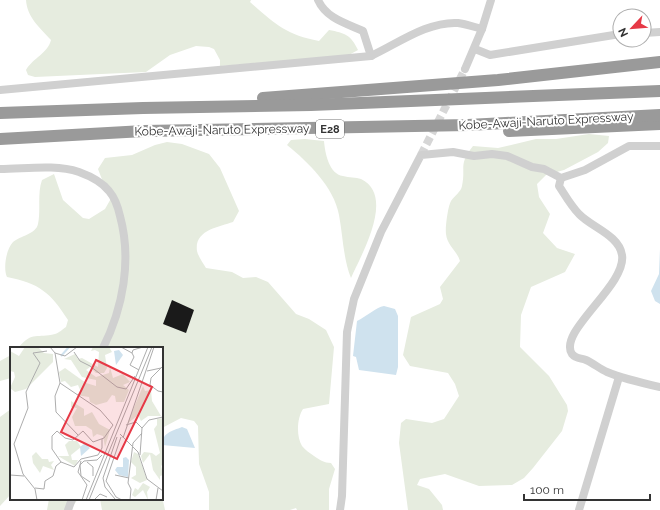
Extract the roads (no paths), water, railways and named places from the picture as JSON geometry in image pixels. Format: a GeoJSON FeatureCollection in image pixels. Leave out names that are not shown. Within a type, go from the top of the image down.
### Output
{"type":"FeatureCollection","features":[{"type":"Feature","properties":{"kind":"highway"},"geometry":{"type":"LineString","coordinates":[[143,108],[498,80],[660,62]]}},
{"type":"Feature","properties":{"kind":"highway","name":"Kobe-Awaji-Naruto Expressway"},"geometry":{"type":"LineString","coordinates":[[0,114],[143,108],[311,105],[660,91]]}},
{"type":"Feature","properties":{"kind":"highway","name":"Kobe-Awaji-Naruto Expressway"},"geometry":{"type":"LineString","coordinates":[[0,139],[144,131],[331,129],[468,125],[660,115]]}},
{"type":"Feature","properties":{"kind":"highway"},"geometry":{"type":"LineString","coordinates":[[331,129],[377,131],[519,131],[660,124]]}},
{"type":"Feature","properties":{"kind":"street"},"geometry":{"type":"LineString","coordinates":[[318,0],[323,10],[332,17],[363,31],[371,56]]}},
{"type":"Feature","properties":{"kind":"street"},"geometry":{"type":"LineString","coordinates":[[465,69],[482,30],[491,0]]}},
{"type":"Feature","properties":{"kind":"street"},"geometry":{"type":"LineString","coordinates":[[0,90],[371,56],[419,32],[440,25],[458,23],[482,30]]}},
{"type":"Feature","properties":{"kind":"street"},"geometry":{"type":"LineString","coordinates":[[474,50],[490,55],[612,35]]}},
{"type":"Feature","properties":{"kind":"street"},"geometry":{"type":"LineString","coordinates":[[340,510],[347,332],[354,298],[381,232],[421,154],[453,152],[474,156],[492,154],[507,156],[532,167],[544,169],[561,178],[585,170],[629,146],[660,146]]}},
{"type":"Feature","properties":{"kind":"street"},"geometry":{"type":"LineString","coordinates":[[0,169],[55,169],[78,172],[102,183],[110,192],[117,206],[122,224],[127,258],[122,292],[110,336],[104,347]]}},
{"type":"Feature","properties":{"kind":"street"},"geometry":{"type":"LineString","coordinates":[[561,178],[559,186],[579,214],[614,240],[622,254],[620,268],[615,281],[576,330],[571,341],[571,352],[573,356],[619,376],[660,387]]}},
{"type":"Feature","properties":{"kind":"street"},"geometry":{"type":"LineString","coordinates":[[579,510],[619,376]]}},
{"type":"Feature","properties":{"kind":"street"},"geometry":{"type":"LineString","coordinates":[[68,510],[72,500]]}},
{"type":"Feature","properties":{"kind":"water"},"geometry":{"type":"Polygon","coordinates":[[[660,249],[660,304],[655,301],[651,291],[659,274],[660,249]]]}},
{"type":"Feature","properties":{"kind":"water"},"geometry":{"type":"Polygon","coordinates":[[[384,306],[395,309],[398,316],[398,367],[396,375],[359,370],[356,357],[353,356],[357,321],[384,306]]]}},
{"type":"Feature","properties":{"kind":"water"},"geometry":{"type":"Polygon","coordinates":[[[182,427],[187,429],[195,448],[163,445],[163,440],[171,431],[182,427]]]}},
{"type":"Feature","properties":{"kind":"tunnel"},"geometry":{"type":"LineString","coordinates":[[421,155],[465,69]]}}]}
